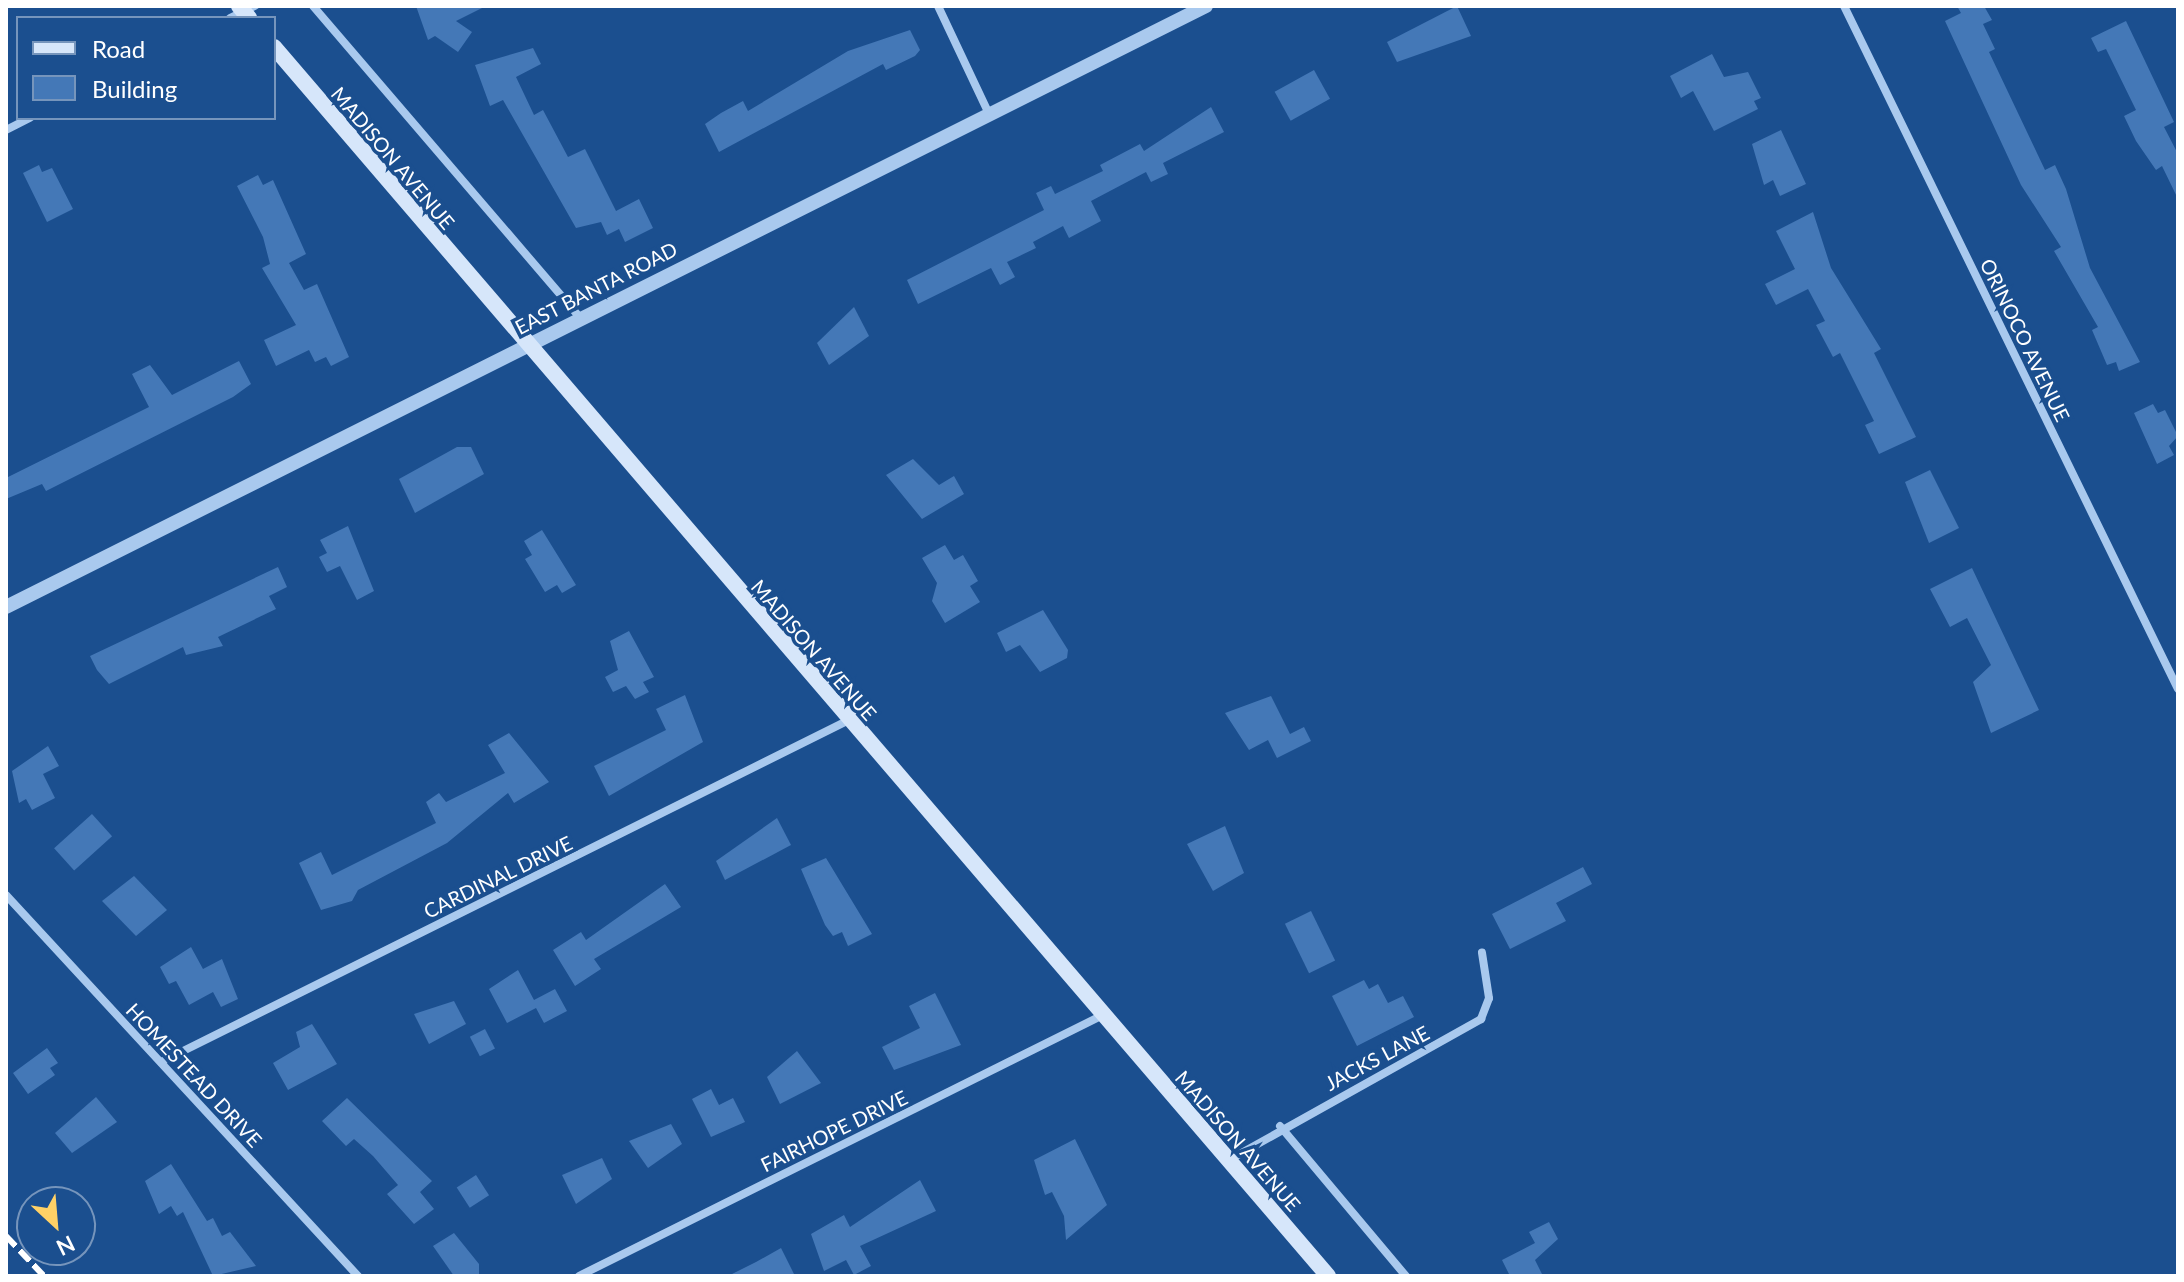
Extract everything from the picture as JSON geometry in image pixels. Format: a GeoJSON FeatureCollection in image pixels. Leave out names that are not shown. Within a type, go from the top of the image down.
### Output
{"type":"FeatureCollection","features":[{"type":"Feature","properties":{"kind":"main road","name":"MADISON AVENUE"},"geometry":{"type":"LineString","coordinates":[[276,49],[526,346],[1328,1276]]}},
{"type":"Feature","properties":{"kind":"street","name":"MADISON AVENUE"},"geometry":{"type":"LineString","coordinates":[[313,6],[580,318]]}},
{"type":"Feature","properties":{"kind":"street"},"geometry":{"type":"LineString","coordinates":[[938,6],[989,114]]}},
{"type":"Feature","properties":{"kind":"street","name":"EAST BANTA ROAD"},"geometry":{"type":"LineString","coordinates":[[6,607],[1206,6]]}},
{"type":"Feature","properties":{"kind":"street","name":"ORINOCO AVENUE"},"geometry":{"type":"LineString","coordinates":[[1844,6],[2178,689]]}},
{"type":"Feature","properties":{"kind":"street"},"geometry":{"type":"LineString","coordinates":[[6,130],[26,120]]}},
{"type":"Feature","properties":{"kind":"street","name":"CARDINAL DRIVE"},"geometry":{"type":"LineString","coordinates":[[161,1062],[849,720]]}},
{"type":"Feature","properties":{"kind":"street","name":"HOMESTEAD DRIVE"},"geometry":{"type":"LineString","coordinates":[[6,895],[358,1276]]}},
{"type":"Feature","properties":{"kind":"street","name":"JACKS LANE"},"geometry":{"type":"LineString","coordinates":[[1229,1161],[1280,1126],[1481,1019],[1489,998],[1482,953]]}},
{"type":"Feature","properties":{"kind":"street","name":"FAIRHOPE DRIVE"},"geometry":{"type":"LineString","coordinates":[[579,1276],[1103,1015]]}},
{"type":"Feature","properties":{"kind":"street","name":"MADISON AVENUE"},"geometry":{"type":"LineString","coordinates":[[1280,1126],[1406,1276]]}},
{"type":"Feature","properties":{"kind":"building"},"geometry":{"type":"Polygon","coordinates":[[[416,6],[486,6],[456,21],[472,32],[458,52],[435,36],[428,40],[416,6]]]}},
{"type":"Feature","properties":{"kind":"building"},"geometry":{"type":"Polygon","coordinates":[[[1457,6],[1471,36],[1397,62],[1387,42],[1457,6]]]}},
{"type":"Feature","properties":{"kind":"building"},"geometry":{"type":"Polygon","coordinates":[[[1957,6],[1984,6],[1992,20],[1983,24],[1995,49],[1989,52],[2045,170],[2055,165],[2066,189],[2090,268],[2140,362],[2119,371],[2116,362],[2107,365],[2092,330],[2098,327],[2054,251],[2061,247],[2021,185],[1945,21],[1961,13],[1957,6]]]}},
{"type":"Feature","properties":{"kind":"building"},"geometry":{"type":"Polygon","coordinates":[[[2126,21],[2174,122],[2164,127],[2178,154],[2178,199],[2162,166],[2156,170],[2136,141],[2124,116],[2136,110],[2106,49],[2098,52],[2091,38],[2126,21]]]}},
{"type":"Feature","properties":{"kind":"building"},"geometry":{"type":"Polygon","coordinates":[[[910,30],[920,50],[915,56],[886,70],[883,64],[719,152],[705,124],[721,113],[743,101],[748,111],[848,51],[910,30]]]}},
{"type":"Feature","properties":{"kind":"building"},"geometry":{"type":"Polygon","coordinates":[[[533,48],[541,64],[516,77],[534,115],[543,110],[568,157],[585,149],[616,211],[639,199],[653,228],[625,242],[619,229],[607,235],[601,222],[576,228],[503,100],[490,106],[475,65],[533,48]]]}},
{"type":"Feature","properties":{"kind":"building"},"geometry":{"type":"Polygon","coordinates":[[[1712,54],[1724,77],[1748,72],[1761,98],[1754,101],[1758,109],[1714,131],[1693,91],[1681,98],[1670,76],[1712,54]]]}},
{"type":"Feature","properties":{"kind":"building"},"geometry":{"type":"Polygon","coordinates":[[[1314,70],[1330,99],[1291,121],[1275,92],[1314,70]]]}},
{"type":"Feature","properties":{"kind":"building"},"geometry":{"type":"Polygon","coordinates":[[[1211,107],[1224,132],[1163,163],[1168,174],[1151,182],[1146,172],[1091,201],[1101,221],[1069,238],[1063,226],[1033,242],[1036,248],[1007,262],[1015,277],[1000,285],[991,268],[918,304],[907,280],[1044,210],[1036,193],[1051,186],[1055,194],[1103,171],[1100,165],[1140,144],[1144,151],[1211,107]]]}},
{"type":"Feature","properties":{"kind":"building"},"geometry":{"type":"Polygon","coordinates":[[[1781,130],[1806,184],[1780,196],[1773,180],[1764,185],[1752,144],[1781,130]]]}},
{"type":"Feature","properties":{"kind":"building"},"geometry":{"type":"Polygon","coordinates":[[[39,165],[42,172],[52,168],[73,209],[47,222],[23,173],[39,165]]]}},
{"type":"Feature","properties":{"kind":"building"},"geometry":{"type":"Polygon","coordinates":[[[258,175],[263,185],[273,180],[306,254],[289,263],[304,290],[317,284],[349,357],[331,366],[326,357],[315,362],[309,350],[276,366],[264,340],[296,325],[262,268],[270,264],[263,237],[237,186],[258,175]]]}},
{"type":"Feature","properties":{"kind":"building"},"geometry":{"type":"Polygon","coordinates":[[[1813,212],[1831,268],[1881,349],[1874,353],[1916,437],[1879,454],[1865,425],[1874,421],[1840,353],[1833,357],[1816,325],[1825,321],[1808,289],[1776,305],[1765,284],[1795,269],[1776,231],[1813,212]]]}},
{"type":"Feature","properties":{"kind":"building"},"geometry":{"type":"Polygon","coordinates":[[[854,307],[869,336],[829,365],[817,343],[854,307]]]}},
{"type":"Feature","properties":{"kind":"building"},"geometry":{"type":"Polygon","coordinates":[[[239,361],[251,384],[233,397],[46,491],[42,484],[6,499],[6,478],[149,407],[132,374],[150,365],[172,395],[239,361]]]}},
{"type":"Feature","properties":{"kind":"building"},"geometry":{"type":"Polygon","coordinates":[[[2153,404],[2158,413],[2165,410],[2178,436],[2169,446],[2174,455],[2157,464],[2134,413],[2153,404]]]}},
{"type":"Feature","properties":{"kind":"building"},"geometry":{"type":"Polygon","coordinates":[[[457,447],[471,447],[484,474],[415,513],[399,479],[457,447]]]}},
{"type":"Feature","properties":{"kind":"building"},"geometry":{"type":"Polygon","coordinates":[[[913,459],[939,485],[954,476],[964,494],[922,519],[886,475],[913,459]]]}},
{"type":"Feature","properties":{"kind":"building"},"geometry":{"type":"Polygon","coordinates":[[[1930,470],[1959,528],[1929,543],[1905,482],[1930,470]]]}},
{"type":"Feature","properties":{"kind":"building"},"geometry":{"type":"Polygon","coordinates":[[[348,526],[374,591],[357,600],[340,566],[327,572],[319,557],[327,553],[320,540],[348,526]]]}},
{"type":"Feature","properties":{"kind":"building"},"geometry":{"type":"Polygon","coordinates":[[[542,530],[576,585],[562,593],[557,585],[545,592],[525,559],[532,555],[524,541],[542,530]]]}},
{"type":"Feature","properties":{"kind":"building"},"geometry":{"type":"Polygon","coordinates":[[[945,545],[954,560],[963,555],[978,581],[970,586],[980,602],[945,623],[932,601],[937,583],[922,558],[945,545]]]}},
{"type":"Feature","properties":{"kind":"building"},"geometry":{"type":"Polygon","coordinates":[[[278,567],[287,587],[269,596],[276,609],[218,637],[223,646],[186,655],[183,647],[109,684],[97,670],[90,656],[278,567]]]}},
{"type":"Feature","properties":{"kind":"building"},"geometry":{"type":"Polygon","coordinates":[[[1972,568],[2039,710],[1991,733],[1973,682],[1991,665],[1967,618],[1950,627],[1930,589],[1972,568]]]}},
{"type":"Feature","properties":{"kind":"building"},"geometry":{"type":"Polygon","coordinates":[[[1043,610],[1068,650],[1067,658],[1040,672],[1020,645],[1006,652],[997,633],[1043,610]]]}},
{"type":"Feature","properties":{"kind":"building"},"geometry":{"type":"Polygon","coordinates":[[[629,631],[654,677],[643,682],[649,692],[635,699],[626,686],[613,692],[605,677],[618,670],[610,641],[629,631]]]}},
{"type":"Feature","properties":{"kind":"building"},"geometry":{"type":"Polygon","coordinates":[[[685,695],[703,742],[609,796],[594,766],[666,730],[656,709],[685,695]]]}},
{"type":"Feature","properties":{"kind":"building"},"geometry":{"type":"Polygon","coordinates":[[[1271,696],[1290,734],[1304,727],[1311,741],[1277,758],[1268,740],[1249,750],[1225,713],[1271,696]]]}},
{"type":"Feature","properties":{"kind":"building"},"geometry":{"type":"Polygon","coordinates":[[[509,733],[549,782],[514,803],[508,793],[447,843],[358,890],[352,901],[321,910],[299,863],[321,852],[332,875],[436,823],[426,802],[439,793],[446,802],[505,773],[488,745],[509,733]]]}},
{"type":"Feature","properties":{"kind":"building"},"geometry":{"type":"Polygon","coordinates":[[[48,746],[59,766],[43,774],[55,798],[32,810],[26,799],[19,803],[12,771],[48,746]]]}},
{"type":"Feature","properties":{"kind":"building"},"geometry":{"type":"Polygon","coordinates":[[[92,814],[112,836],[74,870],[54,848],[92,814]]]}},
{"type":"Feature","properties":{"kind":"building"},"geometry":{"type":"Polygon","coordinates":[[[777,818],[791,845],[725,880],[716,861],[777,818]]]}},
{"type":"Feature","properties":{"kind":"building"},"geometry":{"type":"Polygon","coordinates":[[[1225,826],[1244,873],[1213,891],[1187,844],[1225,826]]]}},
{"type":"Feature","properties":{"kind":"building"},"geometry":{"type":"Polygon","coordinates":[[[826,858],[872,934],[848,946],[842,932],[833,936],[825,925],[801,869],[826,858]]]}},
{"type":"Feature","properties":{"kind":"building"},"geometry":{"type":"Polygon","coordinates":[[[1583,867],[1592,884],[1556,903],[1566,921],[1510,949],[1492,914],[1583,867]]]}},
{"type":"Feature","properties":{"kind":"building"},"geometry":{"type":"Polygon","coordinates":[[[134,876],[167,910],[136,936],[102,901],[134,876]]]}},
{"type":"Feature","properties":{"kind":"building"},"geometry":{"type":"Polygon","coordinates":[[[665,884],[681,907],[594,959],[601,969],[575,986],[553,950],[581,932],[586,940],[665,884]]]}},
{"type":"Feature","properties":{"kind":"building"},"geometry":{"type":"Polygon","coordinates":[[[1311,911],[1335,960],[1309,973],[1285,924],[1311,911]]]}},
{"type":"Feature","properties":{"kind":"building"},"geometry":{"type":"Polygon","coordinates":[[[191,947],[203,969],[222,959],[238,999],[221,1007],[213,992],[189,1005],[176,981],[169,984],[160,967],[191,947]]]}},
{"type":"Feature","properties":{"kind":"building"},"geometry":{"type":"Polygon","coordinates":[[[518,970],[534,1000],[555,989],[567,1011],[544,1023],[536,1008],[507,1023],[489,989],[518,970]]]}},
{"type":"Feature","properties":{"kind":"building"},"geometry":{"type":"Polygon","coordinates":[[[1364,980],[1369,989],[1378,984],[1388,1003],[1403,996],[1414,1017],[1357,1046],[1332,996],[1364,980]]]}},
{"type":"Feature","properties":{"kind":"building"},"geometry":{"type":"Polygon","coordinates":[[[935,993],[961,1045],[894,1070],[882,1047],[920,1028],[909,1006],[935,993]]]}},
{"type":"Feature","properties":{"kind":"building"},"geometry":{"type":"Polygon","coordinates":[[[454,1001],[466,1024],[429,1044],[414,1014],[454,1001]]]}},
{"type":"Feature","properties":{"kind":"building"},"geometry":{"type":"Polygon","coordinates":[[[312,1024],[337,1064],[288,1090],[273,1063],[300,1047],[296,1032],[312,1024]]]}},
{"type":"Feature","properties":{"kind":"building"},"geometry":{"type":"Polygon","coordinates":[[[485,1029],[495,1049],[480,1056],[470,1037],[485,1029]]]}},
{"type":"Feature","properties":{"kind":"building"},"geometry":{"type":"Polygon","coordinates":[[[47,1048],[58,1063],[50,1068],[55,1075],[28,1094],[13,1073],[47,1048]]]}},
{"type":"Feature","properties":{"kind":"building"},"geometry":{"type":"Polygon","coordinates":[[[797,1051],[821,1083],[780,1104],[767,1077],[797,1051]]]}},
{"type":"Feature","properties":{"kind":"building"},"geometry":{"type":"Polygon","coordinates":[[[711,1089],[719,1105],[733,1098],[745,1122],[711,1137],[692,1099],[711,1089]]]}},
{"type":"Feature","properties":{"kind":"building"},"geometry":{"type":"Polygon","coordinates":[[[96,1097],[117,1122],[72,1153],[55,1133],[96,1097]]]}},
{"type":"Feature","properties":{"kind":"building"},"geometry":{"type":"Polygon","coordinates":[[[347,1098],[432,1181],[420,1192],[434,1209],[414,1224],[387,1194],[398,1185],[373,1156],[354,1139],[346,1146],[322,1121],[347,1098]]]}},
{"type":"Feature","properties":{"kind":"building"},"geometry":{"type":"Polygon","coordinates":[[[671,1124],[682,1144],[648,1168],[629,1141],[671,1124]]]}},
{"type":"Feature","properties":{"kind":"building"},"geometry":{"type":"Polygon","coordinates":[[[1075,1139],[1107,1205],[1066,1240],[1064,1216],[1052,1192],[1045,1195],[1034,1160],[1075,1139]]]}},
{"type":"Feature","properties":{"kind":"building"},"geometry":{"type":"Polygon","coordinates":[[[602,1158],[612,1179],[576,1204],[562,1175],[602,1158]]]}},
{"type":"Feature","properties":{"kind":"building"},"geometry":{"type":"Polygon","coordinates":[[[171,1164],[207,1221],[213,1218],[222,1236],[230,1232],[256,1266],[213,1276],[183,1212],[177,1216],[171,1206],[159,1214],[145,1181],[171,1164]]]}},
{"type":"Feature","properties":{"kind":"building"},"geometry":{"type":"Polygon","coordinates":[[[476,1175],[489,1195],[470,1208],[457,1188],[476,1175]]]}},
{"type":"Feature","properties":{"kind":"building"},"geometry":{"type":"Polygon","coordinates":[[[920,1180],[936,1211],[860,1246],[871,1266],[854,1275],[846,1260],[824,1271],[811,1234],[844,1215],[850,1227],[920,1180]]]}},
{"type":"Feature","properties":{"kind":"building"},"geometry":{"type":"Polygon","coordinates":[[[1549,1222],[1558,1239],[1535,1260],[1543,1276],[1510,1276],[1502,1260],[1535,1243],[1529,1232],[1549,1222]]]}},
{"type":"Feature","properties":{"kind":"building"},"geometry":{"type":"Polygon","coordinates":[[[454,1233],[479,1264],[479,1276],[454,1276],[433,1246],[454,1233]]]}},
{"type":"Feature","properties":{"kind":"building"},"geometry":{"type":"Polygon","coordinates":[[[781,1248],[795,1276],[728,1276],[756,1262],[781,1248]]]}},
{"type":"Feature","properties":{"kind":"railway"},"geometry":{"type":"LineString","coordinates":[[6,1236],[44,1276]]}}]}
